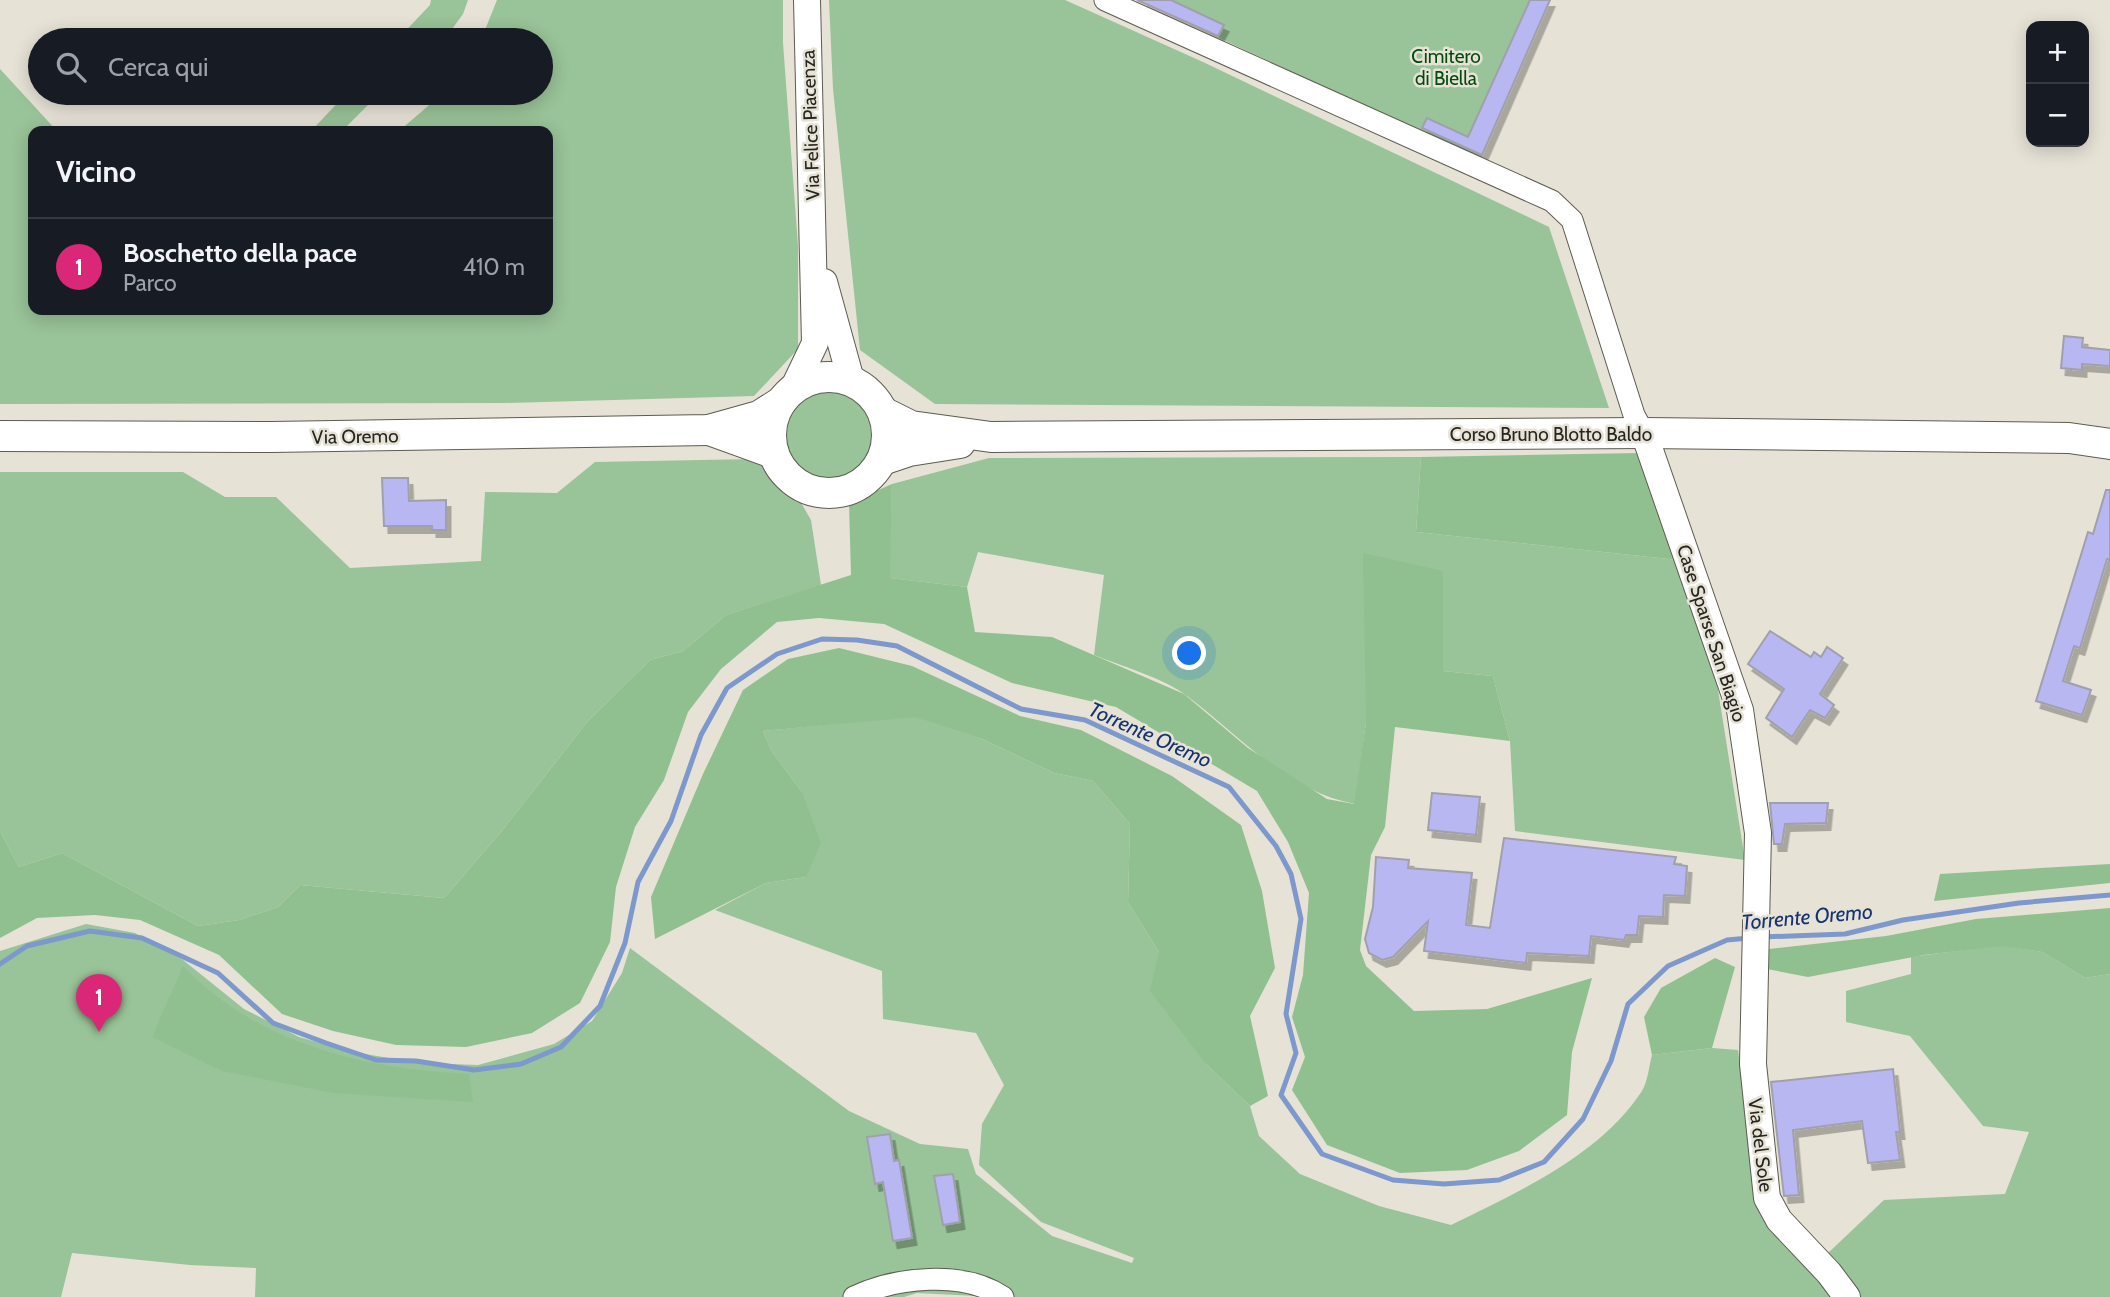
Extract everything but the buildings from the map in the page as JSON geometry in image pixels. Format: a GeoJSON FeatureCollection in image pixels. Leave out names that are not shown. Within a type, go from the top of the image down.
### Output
{"type":"FeatureCollection","features":[{"type":"Feature","properties":{"kind":"main road"},"geometry":{"type":"LineString","coordinates":[[821,377],[851,380],[870,393],[883,412],[888,428],[882,460],[872,475],[858,486],[842,493],[824,494],[793,481],[781,469],[773,453],[773,418],[787,396],[821,377]]}},
{"type":"Feature","properties":{"kind":"main road","name":"Via Oremo"},"geometry":{"type":"LineString","coordinates":[[0,436],[271,437],[709,430],[759,416],[787,396]]}},
{"type":"Feature","properties":{"kind":"main road","name":"Corso Bruno Blotto Baldo"},"geometry":{"type":"LineString","coordinates":[[883,412],[911,426],[991,437],[1644,433],[2069,438],[2110,444]]}},
{"type":"Feature","properties":{"kind":"main road","name":"Via Oremo"},"geometry":{"type":"LineString","coordinates":[[709,430],[773,453]]}},
{"type":"Feature","properties":{"kind":"main road","name":"Corso Bruno Blotto Baldo"},"geometry":{"type":"LineString","coordinates":[[882,460],[909,451],[991,437]]}},
{"type":"Feature","properties":{"kind":"street","name":"Via Felice Piacenza"},"geometry":{"type":"LineString","coordinates":[[787,396],[815,342],[807,0]]}},
{"type":"Feature","properties":{"kind":"street"},"geometry":{"type":"LineString","coordinates":[[1105,0],[1552,201],[1572,220],[1634,415],[1644,433]]}},
{"type":"Feature","properties":{"kind":"street","name":"Via Felice Piacenza"},"geometry":{"type":"LineString","coordinates":[[814,250],[851,380]]}},
{"type":"Feature","properties":{"kind":"street","name":"Case Sparse San Biagio"},"geometry":{"type":"LineString","coordinates":[[1644,433],[1740,710],[1758,833],[1755,964]]}},
{"type":"Feature","properties":{"kind":"street","name":"Via del Sole"},"geometry":{"type":"LineString","coordinates":[[1755,964],[1753,1064],[1767,1198],[1779,1220],[1829,1273],[1847,1297]]}},
{"type":"Feature","properties":{"kind":"street"},"geometry":{"type":"LineString","coordinates":[[854,1297],[868,1290],[914,1282],[959,1280],[986,1286],[1003,1297]]}},
{"type":"Feature","properties":{"kind":"green space"},"geometry":{"type":"Polygon","coordinates":[[[431,0],[468,0],[463,14],[453,28],[408,28],[430,5],[431,0]]]}},
{"type":"Feature","properties":{"kind":"green space"},"geometry":{"type":"Polygon","coordinates":[[[497,0],[783,0],[783,43],[798,246],[798,349],[754,396],[504,403],[0,404],[0,69],[28,99],[28,105],[33,105],[52,126],[28,126],[28,315],[553,315],[553,126],[405,126],[429,105],[553,105],[553,28],[486,28],[497,0]]]}},
{"type":"Feature","properties":{"kind":"green space"},"geometry":{"type":"Polygon","coordinates":[[[829,0],[1065,0],[1203,62],[1549,227],[1609,408],[935,404],[860,350],[833,89],[829,0]]]}},
{"type":"Feature","properties":{"kind":"green space","name":"Cimitero di Biella"},"geometry":{"type":"Polygon","coordinates":[[[1137,0],[1550,0],[1481,159],[1137,0]]]}},
{"type":"Feature","properties":{"kind":"green space"},"geometry":{"type":"Polygon","coordinates":[[[336,105],[368,105],[347,126],[316,126],[336,105]]]}},
{"type":"Feature","properties":{"kind":"green space"},"geometry":{"type":"Polygon","coordinates":[[[828,388],[846,391],[861,402],[872,417],[875,435],[872,453],[861,468],[846,479],[828,482],[810,479],[795,468],[784,453],[781,435],[784,417],[795,402],[810,391],[828,388]]]}},
{"type":"Feature","properties":{"kind":"green space"},"geometry":{"type":"Polygon","coordinates":[[[1639,453],[1678,560],[1416,532],[1421,457],[1639,453]]]}},
{"type":"Feature","properties":{"kind":"green space"},"geometry":{"type":"Polygon","coordinates":[[[1421,457],[1416,532],[1678,560],[1715,671],[1745,860],[1515,831],[1510,741],[1493,676],[1443,671],[1443,571],[1366,722],[1355,804],[1331,798],[1286,775],[1178,690],[1155,678],[1094,655],[1104,575],[978,552],[967,587],[889,578],[892,484],[989,458],[1421,457]]]}},
{"type":"Feature","properties":{"kind":"green space"},"geometry":{"type":"Polygon","coordinates":[[[755,459],[800,501],[811,520],[821,585],[726,615],[683,651],[650,660],[588,721],[501,832],[444,898],[300,885],[278,907],[239,920],[198,926],[62,853],[19,867],[0,831],[0,472],[183,472],[225,497],[276,497],[350,568],[481,561],[485,492],[557,493],[595,462],[755,459]]]}},
{"type":"Feature","properties":{"kind":"green space"},"geometry":{"type":"Polygon","coordinates":[[[892,484],[890,578],[967,587],[975,632],[1052,637],[1184,694],[1248,748],[1327,799],[1354,804],[1366,722],[1363,553],[1443,571],[1443,671],[1493,676],[1510,741],[1395,727],[1385,827],[1371,855],[1360,950],[1366,966],[1414,1011],[1487,1009],[1592,978],[1572,1052],[1567,1115],[1519,1151],[1467,1170],[1400,1173],[1327,1145],[1292,1090],[1305,1057],[1292,1017],[1303,975],[1309,893],[1288,842],[1257,791],[1116,707],[1012,683],[884,624],[819,618],[777,622],[721,669],[688,712],[664,780],[635,827],[616,887],[610,942],[580,1003],[532,1033],[466,1047],[396,1045],[333,1031],[282,1014],[219,955],[140,920],[95,915],[37,918],[0,938],[0,831],[19,867],[62,853],[198,926],[239,920],[278,907],[300,885],[444,898],[501,832],[588,721],[650,660],[683,651],[726,615],[851,575],[849,503],[892,484]]]}},
{"type":"Feature","properties":{"kind":"green space"},"geometry":{"type":"Polygon","coordinates":[[[839,648],[912,666],[1020,716],[1081,730],[1172,776],[1241,825],[1262,891],[1275,968],[1250,1016],[1268,1096],[1250,1106],[1206,1064],[1150,991],[1159,952],[1128,902],[1130,824],[1093,781],[1054,773],[982,739],[915,717],[763,731],[771,750],[802,792],[821,843],[806,877],[766,883],[655,939],[651,897],[703,774],[743,690],[788,659],[839,648]]]}},
{"type":"Feature","properties":{"kind":"green space"},"geometry":{"type":"Polygon","coordinates":[[[914,716],[982,739],[1054,773],[1093,781],[1130,824],[1128,902],[1159,952],[1206,1064],[1250,1106],[1259,1136],[1300,1174],[1379,1206],[1451,1225],[1556,1170],[1604,1135],[1642,1091],[1652,1055],[1712,1048],[1738,1050],[1758,1198],[1837,1297],[996,1297],[917,1293],[904,1297],[255,1297],[256,1268],[190,1265],[72,1253],[61,1297],[0,1297],[0,951],[86,924],[135,933],[183,960],[244,1009],[299,1037],[353,1052],[419,1063],[478,1065],[554,1044],[592,1021],[622,973],[630,948],[849,1111],[920,1144],[968,1149],[976,1174],[1052,1236],[1132,1263],[1134,1258],[1041,1222],[979,1165],[982,1124],[1004,1085],[976,1033],[883,1019],[882,971],[715,910],[766,883],[806,877],[802,792],[771,750],[763,731],[914,716]]]}},
{"type":"Feature","properties":{"kind":"green space"},"geometry":{"type":"Polygon","coordinates":[[[2110,864],[2110,883],[1934,901],[1940,874],[2110,864]]]}},
{"type":"Feature","properties":{"kind":"green space"},"geometry":{"type":"Polygon","coordinates":[[[2110,908],[2110,974],[2085,978],[2042,952],[2001,946],[1924,955],[1808,977],[1767,969],[1769,949],[1886,936],[1976,919],[2110,908]]]}},
{"type":"Feature","properties":{"kind":"green space"},"geometry":{"type":"Polygon","coordinates":[[[2001,945],[2042,952],[2085,978],[2110,974],[2110,1297],[1860,1297],[1826,1255],[1884,1200],[2005,1194],[2029,1132],[1983,1126],[1910,1036],[1846,1022],[1846,991],[1911,974],[1911,957],[2001,945]]]}},
{"type":"Feature","properties":{"kind":"green space"},"geometry":{"type":"Polygon","coordinates":[[[1715,958],[1735,967],[1712,1048],[1652,1055],[1644,1017],[1661,988],[1715,958]]]}},
{"type":"Feature","properties":{"kind":"green space"},"geometry":{"type":"Polygon","coordinates":[[[183,966],[212,993],[244,1015],[278,1033],[314,1047],[390,1066],[469,1074],[473,1102],[333,1093],[222,1071],[152,1037],[183,966]]]}},
{"type":"Feature","properties":{"kind":"waterway","name":"Torrente Oremo"},"geometry":{"type":"LineString","coordinates":[[0,964],[27,946],[90,931],[142,938],[218,973],[273,1023],[376,1060],[416,1061],[474,1070],[521,1064],[561,1047],[600,1006],[625,943],[638,882],[671,821],[701,735],[727,688],[777,654],[822,639],[857,640],[897,646],[1021,709],[1085,720],[1229,787],[1276,846],[1291,874],[1301,919],[1286,1014],[1296,1053],[1281,1095],[1322,1154],[1393,1180],[1444,1184],[1499,1180],[1544,1162],[1583,1119],[1611,1061],[1628,1004],[1668,966],[1727,940],[1749,938]]}},
{"type":"Feature","properties":{"kind":"waterway","name":"Torrente Oremo"},"geometry":{"type":"LineString","coordinates":[[1762,937],[1845,934],[1903,920],[2019,903],[2110,895]]}},
{"type":"Feature","properties":{"kind":"place","name":"Boschetto della pace"},"geometry":{"type":"Point","coordinates":[99,1032]}}]}
